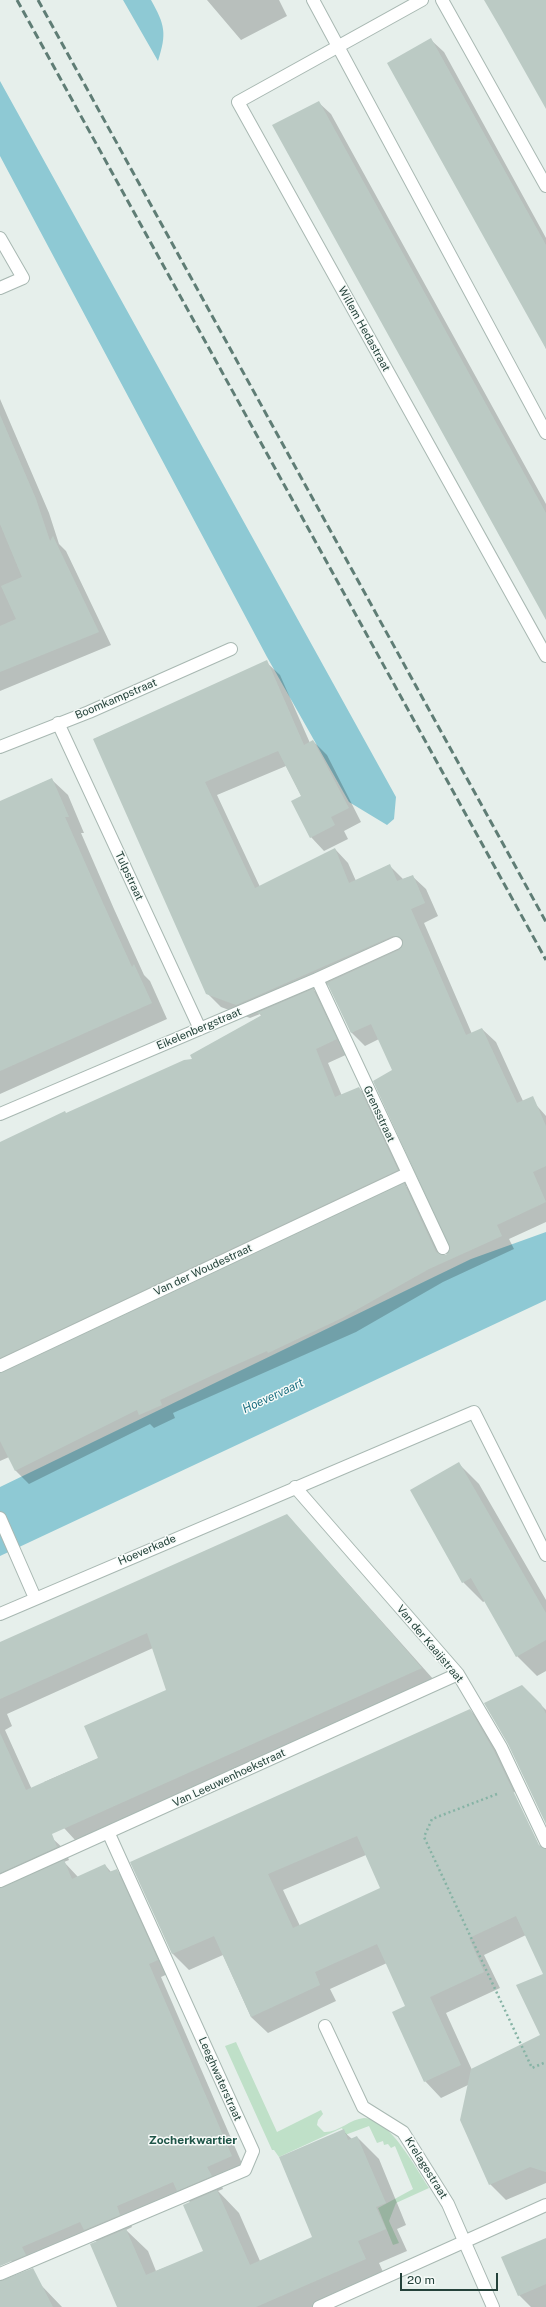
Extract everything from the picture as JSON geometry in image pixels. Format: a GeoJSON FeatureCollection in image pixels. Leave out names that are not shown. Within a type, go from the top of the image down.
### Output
{"type":"FeatureCollection","features":[{"type":"Feature","properties":{"kind":"street"},"geometry":{"type":"LineString","coordinates":[[313,0],[546,433]]}},
{"type":"Feature","properties":{"kind":"street","name":"Willem Hedastraat"},"geometry":{"type":"LineString","coordinates":[[422,0],[238,102],[546,656]]}},
{"type":"Feature","properties":{"kind":"street"},"geometry":{"type":"LineString","coordinates":[[442,0],[546,186]]}},
{"type":"Feature","properties":{"kind":"street"},"geometry":{"type":"LineString","coordinates":[[0,238],[22,278],[0,288]]}},
{"type":"Feature","properties":{"kind":"street","name":"Boomkampstraat"},"geometry":{"type":"LineString","coordinates":[[0,747],[89,712],[232,649]]}},
{"type":"Feature","properties":{"kind":"street","name":"Tulpstraat"},"geometry":{"type":"LineString","coordinates":[[58,723],[200,1029]]}},
{"type":"Feature","properties":{"kind":"street","name":"Eikelenbergstraat"},"geometry":{"type":"LineString","coordinates":[[0,1114],[317,979],[396,942]]}},
{"type":"Feature","properties":{"kind":"street","name":"Grensstraat"},"geometry":{"type":"LineString","coordinates":[[317,979],[406,1174],[443,1248]]}},
{"type":"Feature","properties":{"kind":"street","name":"Van der Woudestraat"},"geometry":{"type":"LineString","coordinates":[[0,1366],[406,1174]]}},
{"type":"Feature","properties":{"kind":"street","name":"Hoeverkade"},"geometry":{"type":"LineString","coordinates":[[0,1614],[474,1412],[546,1554]]}},
{"type":"Feature","properties":{"kind":"street","name":"Van der Kaaijstraat"},"geometry":{"type":"LineString","coordinates":[[295,1487],[458,1674],[502,1747],[546,1842]]}},
{"type":"Feature","properties":{"kind":"street"},"geometry":{"type":"LineString","coordinates":[[0,1518],[35,1598]]}},
{"type":"Feature","properties":{"kind":"street","name":"Van Leeuwenhoekstraat"},"geometry":{"type":"LineString","coordinates":[[0,1881],[109,1834],[458,1674]]}},
{"type":"Feature","properties":{"kind":"street","name":"Leeghwaterstraat"},"geometry":{"type":"LineString","coordinates":[[0,2274],[245,2170],[253,2151],[109,1834]]}},
{"type":"Feature","properties":{"kind":"street","name":"Krelagestraat"},"geometry":{"type":"LineString","coordinates":[[325,2026],[363,2107],[403,2132],[448,2204],[463,2242],[493,2307]]}},
{"type":"Feature","properties":{"kind":"street"},"geometry":{"type":"LineString","coordinates":[[318,2307],[546,2204]]}},
{"type":"Feature","properties":{"kind":"path"},"geometry":{"type":"LineString","coordinates":[[518,1783],[497,1795],[432,1819],[424,1837],[532,2068],[546,2062]]}},
{"type":"Feature","properties":{"kind":"green space"},"geometry":{"type":"Polygon","coordinates":[[[236,2042],[277,2132],[321,2110],[323,2114],[318,2120],[317,2125],[324,2132],[329,2132],[364,2118],[374,2120],[393,2135],[429,2188],[396,2203],[389,2221],[399,2243],[393,2245],[378,2208],[413,2189],[395,2146],[391,2148],[388,2144],[384,2145],[383,2141],[377,2143],[369,2126],[345,2135],[342,2128],[279,2157],[274,2150],[272,2150],[225,2046],[236,2042]]]}},
{"type":"Feature","properties":{"kind":"water"},"geometry":{"type":"Polygon","coordinates":[[[123,0],[151,0],[162,23],[163,29],[163,43],[158,61],[123,0]]]}},
{"type":"Feature","properties":{"kind":"water"},"geometry":{"type":"Polygon","coordinates":[[[0,81],[396,797],[394,819],[387,825],[349,802],[267,657],[0,156],[0,81]]]}},
{"type":"Feature","properties":{"kind":"water","name":"Hoevervaart"},"geometry":{"type":"Polygon","coordinates":[[[546,1232],[546,1300],[0,1556],[0,1487],[471,1259],[546,1232]]]}},
{"type":"Feature","properties":{"kind":"building"},"geometry":{"type":"Polygon","coordinates":[[[484,0],[546,0],[546,109],[501,29],[484,0]]]}},
{"type":"Feature","properties":{"kind":"building"},"geometry":{"type":"Polygon","coordinates":[[[431,38],[546,245],[546,349],[387,63],[431,38]]]}},
{"type":"Feature","properties":{"kind":"building"},"geometry":{"type":"Polygon","coordinates":[[[319,101],[546,513],[546,620],[272,125],[319,101]]]}},
{"type":"Feature","properties":{"kind":"building"},"geometry":{"type":"Polygon","coordinates":[[[0,415],[36,499],[50,541],[53,536],[99,632],[0,672],[0,626],[16,619],[1,586],[22,577],[0,524],[0,415]]]}},
{"type":"Feature","properties":{"kind":"building"},"geometry":{"type":"Polygon","coordinates":[[[267,660],[304,745],[313,740],[349,808],[331,817],[335,825],[310,838],[291,801],[301,796],[278,751],[205,782],[255,888],[335,848],[349,883],[390,864],[397,881],[413,875],[425,903],[411,909],[466,1035],[482,1028],[517,1103],[533,1096],[546,1126],[546,1166],[533,1172],[546,1202],[497,1225],[502,1236],[429,1269],[342,1318],[268,1353],[267,1351],[160,1400],[162,1405],[139,1415],[137,1410],[15,1471],[0,1441],[0,1373],[404,1183],[436,1252],[446,1255],[450,1249],[373,1081],[392,1070],[371,1024],[351,1033],[327,983],[399,950],[403,944],[403,940],[397,936],[393,936],[236,1005],[206,994],[93,739],[267,660]]]}},
{"type":"Feature","properties":{"kind":"building"},"geometry":{"type":"Polygon","coordinates":[[[52,778],[69,817],[65,817],[98,892],[132,967],[134,964],[152,1003],[0,1071],[0,801],[52,778]]]}},
{"type":"Feature","properties":{"kind":"building"},"geometry":{"type":"Polygon","coordinates":[[[313,989],[337,1039],[316,1049],[335,1097],[359,1087],[398,1170],[0,1358],[0,1142],[65,1111],[66,1113],[184,1060],[192,1059],[190,1055],[262,1015],[257,1013],[313,989]]]}},
{"type":"Feature","properties":{"kind":"building"},"geometry":{"type":"Polygon","coordinates":[[[459,1462],[546,1613],[546,1640],[516,1657],[471,1578],[462,1583],[410,1490],[459,1462]]]}},
{"type":"Feature","properties":{"kind":"building"},"geometry":{"type":"Polygon","coordinates":[[[287,1514],[422,1668],[52,1834],[57,1847],[0,1873],[0,1733],[26,1790],[98,1758],[84,1726],[166,1690],[147,1633],[0,1699],[0,1642],[287,1514]]]}},
{"type":"Feature","properties":{"kind":"building"},"geometry":{"type":"Polygon","coordinates":[[[522,1685],[541,1704],[546,1714],[546,1824],[508,1744],[484,1703],[522,1685]]]}},
{"type":"Feature","properties":{"kind":"building"},"geometry":{"type":"Polygon","coordinates":[[[470,1709],[494,1751],[539,1845],[546,1849],[546,2172],[530,2167],[489,2185],[460,2120],[471,2069],[540,2035],[516,1985],[543,1974],[516,1916],[469,1938],[484,1972],[430,1997],[461,2065],[424,2082],[392,2012],[405,2006],[377,1944],[315,1972],[320,1985],[251,2017],[214,1936],[172,1954],[130,1862],[470,1709]],[[357,1836],[268,1874],[293,1928],[380,1888],[357,1836]]]}},
{"type":"Feature","properties":{"kind":"building"},"geometry":{"type":"Polygon","coordinates":[[[64,1860],[72,1879],[105,1864],[109,1872],[117,1869],[158,1960],[149,1964],[232,2156],[207,2167],[212,2176],[177,2191],[173,2182],[117,2206],[120,2215],[84,2230],[80,2222],[22,2247],[26,2255],[0,2266],[0,1888],[64,1860]]]}},
{"type":"Feature","properties":{"kind":"building"},"geometry":{"type":"Polygon","coordinates":[[[344,2129],[348,2140],[357,2136],[386,2203],[376,2207],[386,2229],[358,2241],[366,2259],[256,2307],[117,2307],[90,2244],[126,2229],[146,2275],[203,2251],[183,2205],[217,2190],[250,2265],[312,2237],[279,2157],[344,2129]]]}},
{"type":"Feature","properties":{"kind":"building"},"geometry":{"type":"Polygon","coordinates":[[[546,2238],[546,2284],[518,2296],[501,2257],[546,2238]]]}},
{"type":"Feature","properties":{"kind":"building"},"geometry":{"type":"Polygon","coordinates":[[[33,2268],[53,2307],[0,2307],[0,2281],[33,2268]]]}},
{"type":"Feature","properties":{"kind":"railway"},"geometry":{"type":"LineString","coordinates":[[17,0],[546,960]]}},
{"type":"Feature","properties":{"kind":"railway"},"geometry":{"type":"LineString","coordinates":[[38,0],[546,922]]}},
{"type":"Feature","properties":{"kind":"district","name":"Zocherkwartier"},"geometry":{"type":"Point","coordinates":[193,2140]}}]}
